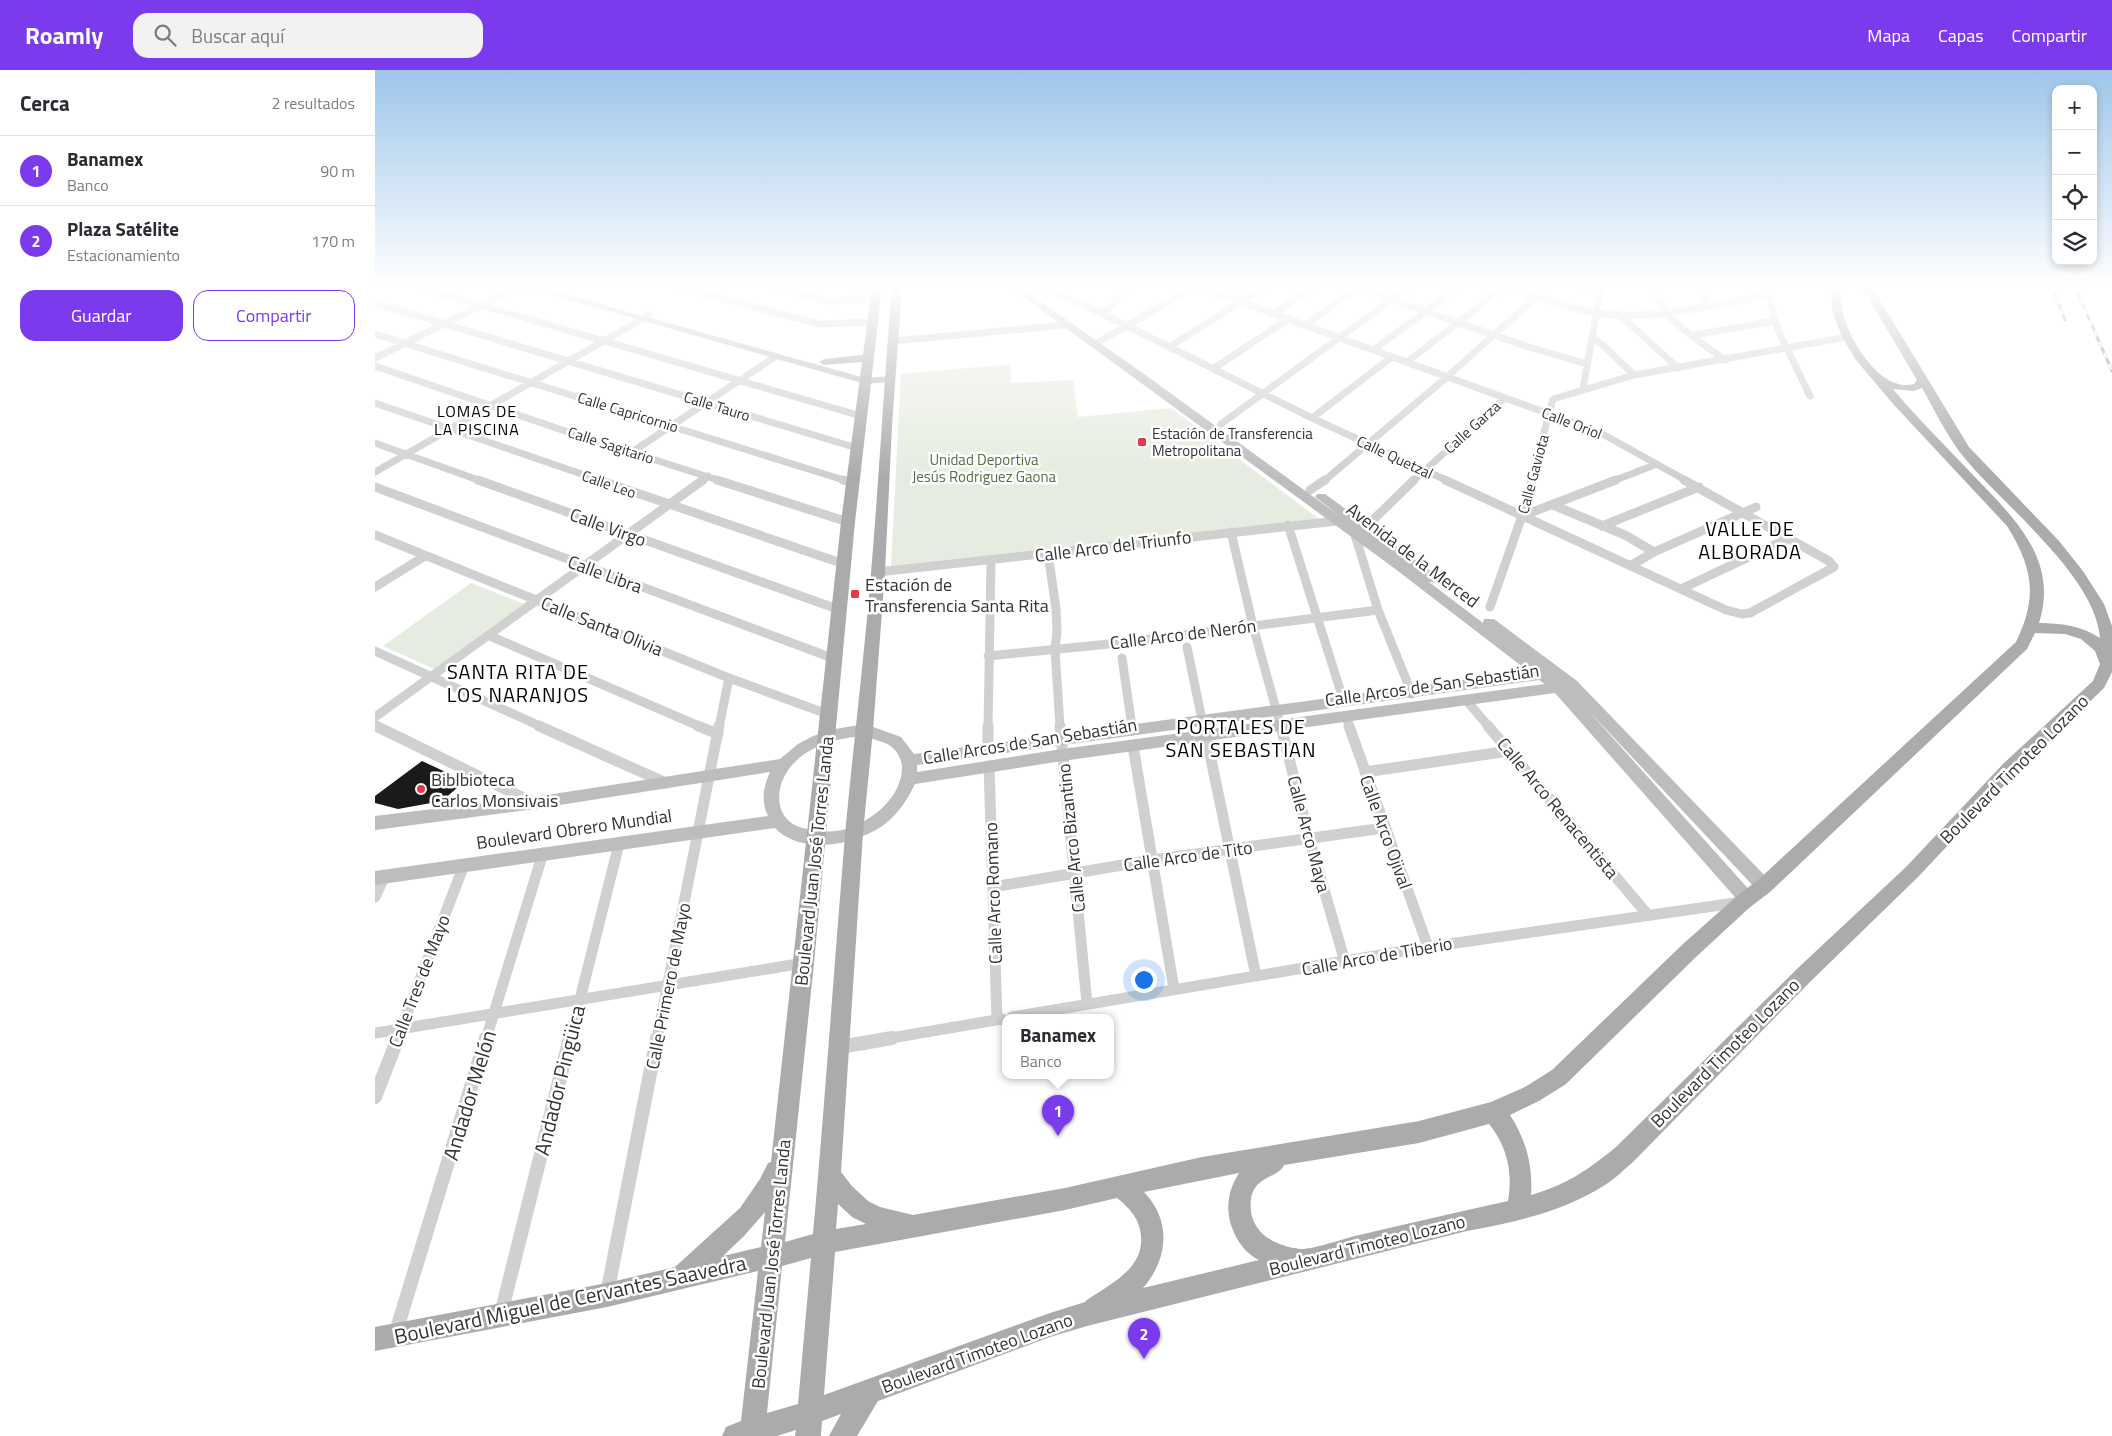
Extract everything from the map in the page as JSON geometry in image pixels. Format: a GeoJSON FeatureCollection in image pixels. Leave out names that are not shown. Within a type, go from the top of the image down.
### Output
{"type":"FeatureCollection","features":[{"type":"Feature","properties":{"kind":"main road","name":"Boulevard Juan José Torres Landa"},"geometry":{"type":"LineString","coordinates":[[746,1435],[783,1155],[830,715],[848,522],[869,351]]}},
{"type":"Feature","properties":{"kind":"main road","name":"Boulevard Juan José Torres Landa"},"geometry":{"type":"LineString","coordinates":[[809,1425],[840,1047],[854,833],[865,730],[878,572],[893,351]]}},
{"type":"Feature","properties":{"kind":"main road"},"geometry":{"type":"LineString","coordinates":[[823,1243],[1065,1198],[1202,1168],[1285,1156],[1419,1132],[1493,1112],[1532,1094],[1559,1077],[1745,901],[1764,886],[2022,645],[2031,628],[2037,609],[2037,578],[2022,539],[2012,524],[1876,379],[1856,351]]}},
{"type":"Feature","properties":{"kind":"main road","name":"Boulevard Timoteo Lozano"},"geometry":{"type":"LineString","coordinates":[[809,1425],[869,1392],[1050,1325],[1087,1314],[1467,1220],[1517,1211],[1566,1194],[1595,1179],[1624,1154],[1805,974],[1913,872],[2010,768],[2099,684],[2109,656],[2107,632],[2097,604],[2078,574],[2030,518],[1969,455],[1904,351]]}},
{"type":"Feature","properties":{"kind":"main road"},"geometry":{"type":"LineString","coordinates":[[824,362],[868,358]]}},
{"type":"Feature","properties":{"kind":"main road"},"geometry":{"type":"LineString","coordinates":[[1876,379],[1905,388],[1918,386],[1922,381]]}},
{"type":"Feature","properties":{"kind":"main road"},"geometry":{"type":"LineString","coordinates":[[2031,628],[2060,628],[2087,636],[2096,642],[2104,653],[2106,668]]}},
{"type":"Feature","properties":{"kind":"main road"},"geometry":{"type":"LineString","coordinates":[[1493,1112],[1508,1131],[1520,1162],[1522,1192],[1517,1211]]}},
{"type":"Feature","properties":{"kind":"main road"},"geometry":{"type":"LineString","coordinates":[[682,1276],[751,1215],[764,1197],[783,1155]]}},
{"type":"Feature","properties":{"kind":"main road"},"geometry":{"type":"LineString","coordinates":[[1285,1156],[1253,1173],[1245,1183],[1240,1196],[1239,1211],[1243,1226],[1250,1238],[1260,1248],[1302,1262]]}},
{"type":"Feature","properties":{"kind":"main road"},"geometry":{"type":"LineString","coordinates":[[829,1174],[841,1192],[853,1204],[870,1216],[889,1222],[922,1225]]}},
{"type":"Feature","properties":{"kind":"main road"},"geometry":{"type":"LineString","coordinates":[[1087,1314],[1134,1282],[1151,1254],[1154,1233],[1149,1216],[1132,1193],[1119,1186]]}},
{"type":"Feature","properties":{"kind":"main road","name":"Boulevard Miguel de Cervantes Saavedra"},"geometry":{"type":"LineString","coordinates":[[385,1338],[607,1295],[823,1243]]}},
{"type":"Feature","properties":{"kind":"main road"},"geometry":{"type":"LineString","coordinates":[[842,1436],[869,1392]]}},
{"type":"Feature","properties":{"kind":"main road"},"geometry":{"type":"LineString","coordinates":[[746,1435],[809,1425]]}},
{"type":"Feature","properties":{"kind":"street"},"geometry":{"type":"LineString","coordinates":[[375,358],[390,351]]}},
{"type":"Feature","properties":{"kind":"street","name":"Calle Capricornio"},"geometry":{"type":"LineString","coordinates":[[430,351],[853,483]]}},
{"type":"Feature","properties":{"kind":"street","name":"Calle Tauro"},"geometry":{"type":"LineString","coordinates":[[534,351],[857,448]]}},
{"type":"Feature","properties":{"kind":"street"},"geometry":{"type":"LineString","coordinates":[[375,472],[587,351]]}},
{"type":"Feature","properties":{"kind":"street"},"geometry":{"type":"LineString","coordinates":[[641,351],[743,378],[861,416]]}},
{"type":"Feature","properties":{"kind":"street"},"geometry":{"type":"LineString","coordinates":[[755,351],[865,377],[891,375]]}},
{"type":"Feature","properties":{"kind":"street"},"geometry":{"type":"LineString","coordinates":[[779,351],[824,362],[865,377]]}},
{"type":"Feature","properties":{"kind":"street","name":"Avenida de la Merced"},"geometry":{"type":"LineString","coordinates":[[1111,351],[1342,518],[1563,682],[1764,886]]}},
{"type":"Feature","properties":{"kind":"street","name":"Avenida de la Merced"},"geometry":{"type":"LineString","coordinates":[[1112,351],[1221,424],[1311,490],[1342,518],[1355,535],[1542,675]]}},
{"type":"Feature","properties":{"kind":"street","name":"Calle Quetzal"},"geometry":{"type":"LineString","coordinates":[[1176,351],[1313,418],[1726,610],[1742,614],[1750,613]]}},
{"type":"Feature","properties":{"kind":"street"},"geometry":{"type":"LineString","coordinates":[[1213,369],[1240,351]]}},
{"type":"Feature","properties":{"kind":"street"},"geometry":{"type":"LineString","coordinates":[[1221,424],[1235,416],[1262,393],[1321,351]]}},
{"type":"Feature","properties":{"kind":"street","name":"Calle Oriol"},"geometry":{"type":"LineString","coordinates":[[1375,351],[1599,432],[1832,563],[1834,567],[1750,613]]}},
{"type":"Feature","properties":{"kind":"street"},"geometry":{"type":"LineString","coordinates":[[1407,362],[1423,351]]}},
{"type":"Feature","properties":{"kind":"street"},"geometry":{"type":"LineString","coordinates":[[1311,490],[1477,351]]}},
{"type":"Feature","properties":{"kind":"street"},"geometry":{"type":"LineString","coordinates":[[1545,351],[1587,364]]}},
{"type":"Feature","properties":{"kind":"street"},"geometry":{"type":"LineString","coordinates":[[1583,388],[1590,351]]}},
{"type":"Feature","properties":{"kind":"street"},"geometry":{"type":"LineString","coordinates":[[1609,351],[1634,375]]}},
{"type":"Feature","properties":{"kind":"street"},"geometry":{"type":"LineString","coordinates":[[1659,351],[1678,368]]}},
{"type":"Feature","properties":{"kind":"street"},"geometry":{"type":"LineString","coordinates":[[1714,351],[1725,360]]}},
{"type":"Feature","properties":{"kind":"street","name":"Calle Gaviota"},"geometry":{"type":"LineString","coordinates":[[1490,607],[1522,516],[1553,399],[1583,388],[1634,375],[1776,351]]}},
{"type":"Feature","properties":{"kind":"street"},"geometry":{"type":"LineString","coordinates":[[1787,351],[1810,396]]}},
{"type":"Feature","properties":{"kind":"street"},"geometry":{"type":"LineString","coordinates":[[632,452],[775,357]]}},
{"type":"Feature","properties":{"kind":"street"},"geometry":{"type":"LineString","coordinates":[[1313,418],[1392,357]]}},
{"type":"Feature","properties":{"kind":"street","name":"Calle Sagitario"},"geometry":{"type":"LineString","coordinates":[[375,366],[848,522]]}},
{"type":"Feature","properties":{"kind":"street","name":"Calle Garza"},"geometry":{"type":"LineString","coordinates":[[1374,519],[1424,470],[1505,398]]}},
{"type":"Feature","properties":{"kind":"street","name":"Calle Leo"},"geometry":{"type":"LineString","coordinates":[[375,403],[844,564]]}},
{"type":"Feature","properties":{"kind":"street","name":"Calle Virgo"},"geometry":{"type":"LineString","coordinates":[[375,443],[840,610]]}},
{"type":"Feature","properties":{"kind":"street"},"geometry":{"type":"LineString","coordinates":[[1522,516],[1657,464]]}},
{"type":"Feature","properties":{"kind":"street"},"geometry":{"type":"LineString","coordinates":[[375,717],[490,636],[708,476]]}},
{"type":"Feature","properties":{"kind":"street","name":"Calle Libra"},"geometry":{"type":"LineString","coordinates":[[375,487],[835,659]]}},
{"type":"Feature","properties":{"kind":"street"},"geometry":{"type":"LineString","coordinates":[[1602,526],[1699,487]]}},
{"type":"Feature","properties":{"kind":"street"},"geometry":{"type":"LineString","coordinates":[[1553,505],[1633,539],[1654,552]]}},
{"type":"Feature","properties":{"kind":"street"},"geometry":{"type":"LineString","coordinates":[[1630,566],[1654,552],[1756,507]]}},
{"type":"Feature","properties":{"kind":"street","name":"Calle Arco del Triunfo"},"geometry":{"type":"LineString","coordinates":[[878,572],[991,562],[1048,552],[1288,526],[1342,518]]}},
{"type":"Feature","properties":{"kind":"street","name":"Calle Arco Ojival"},"geometry":{"type":"LineString","coordinates":[[1288,526],[1365,772],[1428,947]]}},
{"type":"Feature","properties":{"kind":"street","name":"Calle Arco Maya"},"geometry":{"type":"LineString","coordinates":[[1231,532],[1253,626],[1277,710],[1309,838],[1345,962]]}},
{"type":"Feature","properties":{"kind":"street"},"geometry":{"type":"LineString","coordinates":[[1355,535],[1378,610],[1412,694]]}},
{"type":"Feature","properties":{"kind":"street","name":"Calle Santa Olivia"},"geometry":{"type":"LineString","coordinates":[[375,536],[729,678],[830,715]]}},
{"type":"Feature","properties":{"kind":"street"},"geometry":{"type":"LineString","coordinates":[[1681,589],[1789,538]]}},
{"type":"Feature","properties":{"kind":"street","name":"Calle Arco Bizantino"},"geometry":{"type":"LineString","coordinates":[[1048,552],[1056,609],[1057,631],[1055,649],[1062,755],[1087,1003]]}},
{"type":"Feature","properties":{"kind":"street"},"geometry":{"type":"LineString","coordinates":[[375,587],[425,556]]}},
{"type":"Feature","properties":{"kind":"street"},"geometry":{"type":"LineString","coordinates":[[988,749],[991,562]]}},
{"type":"Feature","properties":{"kind":"street","name":"Calle Arco de Nerón"},"geometry":{"type":"LineString","coordinates":[[988,656],[1119,643],[1378,610]]}},
{"type":"Feature","properties":{"kind":"street"},"geometry":{"type":"LineString","coordinates":[[490,636],[718,734]]}},
{"type":"Feature","properties":{"kind":"street"},"geometry":{"type":"LineString","coordinates":[[1187,647],[1202,720]]}},
{"type":"Feature","properties":{"kind":"street"},"geometry":{"type":"LineString","coordinates":[[375,651],[666,783]]}},
{"type":"Feature","properties":{"kind":"street"},"geometry":{"type":"LineString","coordinates":[[1122,658],[1132,730]]}},
{"type":"Feature","properties":{"kind":"street","name":"Calle Arcos de San Sebastián"},"geometry":{"type":"LineString","coordinates":[[910,779],[1062,755],[1281,726],[1412,694],[1542,675],[1563,682]]}},
{"type":"Feature","properties":{"kind":"street","name":"Calle Primero de Mayo"},"geometry":{"type":"LineString","coordinates":[[607,1295],[729,678]]}},
{"type":"Feature","properties":{"kind":"street","name":"Avenida de la Merced"},"geometry":{"type":"LineString","coordinates":[[1563,682],[1745,901]]}},
{"type":"Feature","properties":{"kind":"street","name":"Calle Arcos de San Sebastián"},"geometry":{"type":"LineString","coordinates":[[910,760],[1277,710],[1345,709],[1467,701],[1563,682]]}},
{"type":"Feature","properties":{"kind":"street","name":"Calle Arco Renacentista"},"geometry":{"type":"LineString","coordinates":[[1467,701],[1648,915]]}},
{"type":"Feature","properties":{"kind":"street"},"geometry":{"type":"LineString","coordinates":[[375,725],[534,803]]}},
{"type":"Feature","properties":{"kind":"street","name":"Calle Arcos de San Sebastián"},"geometry":{"type":"LineString","coordinates":[[817,839],[835,838],[871,826],[897,805],[906,792],[910,779],[910,760],[904,748],[894,739],[881,733],[865,730],[827,735]]}},
{"type":"Feature","properties":{"kind":"street"},"geometry":{"type":"LineString","coordinates":[[817,839],[794,833],[778,821],[772,808],[771,794],[775,779],[784,764],[803,747],[827,735]]}},
{"type":"Feature","properties":{"kind":"street"},"geometry":{"type":"LineString","coordinates":[[1206,735],[1256,976]]}},
{"type":"Feature","properties":{"kind":"street"},"geometry":{"type":"LineString","coordinates":[[1133,746],[1174,989]]}},
{"type":"Feature","properties":{"kind":"street"},"geometry":{"type":"LineString","coordinates":[[1365,772],[1509,750]]}},
{"type":"Feature","properties":{"kind":"street","name":"Boulevard Obrero Mundial"},"geometry":{"type":"LineString","coordinates":[[375,823],[534,803],[784,764]]}},
{"type":"Feature","properties":{"kind":"street","name":"Calle Arco Romano"},"geometry":{"type":"LineString","coordinates":[[989,766],[993,887],[1001,1019]]}},
{"type":"Feature","properties":{"kind":"street","name":"Boulevard Obrero Mundial"},"geometry":{"type":"LineString","coordinates":[[380,877],[778,821]]}},
{"type":"Feature","properties":{"kind":"street","name":"Calle Arco de Tito"},"geometry":{"type":"LineString","coordinates":[[993,887],[1152,860],[1384,828]]}},
{"type":"Feature","properties":{"kind":"street","name":"Andador Pingüica"},"geometry":{"type":"LineString","coordinates":[[501,1315],[619,844]]}},
{"type":"Feature","properties":{"kind":"street","name":"Andador Melón"},"geometry":{"type":"LineString","coordinates":[[385,1338],[494,1013],[543,853]]}},
{"type":"Feature","properties":{"kind":"street","name":"Calle Tres de Mayo"},"geometry":{"type":"LineString","coordinates":[[375,1097],[464,865]]}},
{"type":"Feature","properties":{"kind":"street"},"geometry":{"type":"LineString","coordinates":[[375,897],[380,877]]}},
{"type":"Feature","properties":{"kind":"street","name":"Calle Arco de Tiberio"},"geometry":{"type":"LineString","coordinates":[[1028,1014],[1428,947],[1745,901]]}},
{"type":"Feature","properties":{"kind":"street"},"geometry":{"type":"LineString","coordinates":[[375,1033],[804,963]]}},
{"type":"Feature","properties":{"kind":"street"},"geometry":{"type":"LineString","coordinates":[[840,1047],[1001,1019]]}},
{"type":"Feature","properties":{"kind":"green space","name":"Unidad Deportiva Jesús Rodriguez Gaona"},"geometry":{"type":"Polygon","coordinates":[[[1011,364],[1011,383],[1073,380],[1078,417],[1171,408],[1319,519],[891,566],[901,374],[1011,364]]]}},
{"type":"Feature","properties":{"kind":"green space"},"geometry":{"type":"Polygon","coordinates":[[[471,583],[524,604],[434,669],[383,646],[471,583]]]}},
{"type":"Feature","properties":{"kind":"building","name":"Biblbioteca Carlos Monsivais"},"geometry":{"type":"Polygon","coordinates":[[[422,761],[465,781],[442,801],[398,809],[375,803],[375,796],[422,761]]]}},
{"type":"Feature","properties":{"kind":"railway"},"geometry":{"type":"LineString","coordinates":[[2103,351],[2112,371]]}},
{"type":"Feature","properties":{"kind":"place","name":"Estación de Transferencia Metropolitana"},"geometry":{"type":"Point","coordinates":[1142,442]}},
{"type":"Feature","properties":{"kind":"place","name":"Estación de Transferencia Santa Rita"},"geometry":{"type":"Point","coordinates":[855,594]}},
{"type":"Feature","properties":{"kind":"place","name":"Biblbioteca Carlos Monsivais"},"geometry":{"type":"Point","coordinates":[421,789]}},
{"type":"Feature","properties":{"kind":"place","name":"Banamex"},"geometry":{"type":"Point","coordinates":[1058,1136]}},
{"type":"Feature","properties":{"kind":"place","name":"Plaza Satélite"},"geometry":{"type":"Point","coordinates":[1144,1359]}},
{"type":"Feature","properties":{"kind":"district","name":"LOMAS DE LA PISCINA"},"geometry":{"type":"Point","coordinates":[477,420]}},
{"type":"Feature","properties":{"kind":"district","name":"VALLE DE ALBORADA"},"geometry":{"type":"Point","coordinates":[1750,540]}},
{"type":"Feature","properties":{"kind":"district","name":"SANTA RITA DE LOS NARANJOS"},"geometry":{"type":"Point","coordinates":[518,682]}},
{"type":"Feature","properties":{"kind":"district","name":"PORTALES DE SAN SEBASTIAN"},"geometry":{"type":"Point","coordinates":[1241,738]}}]}
